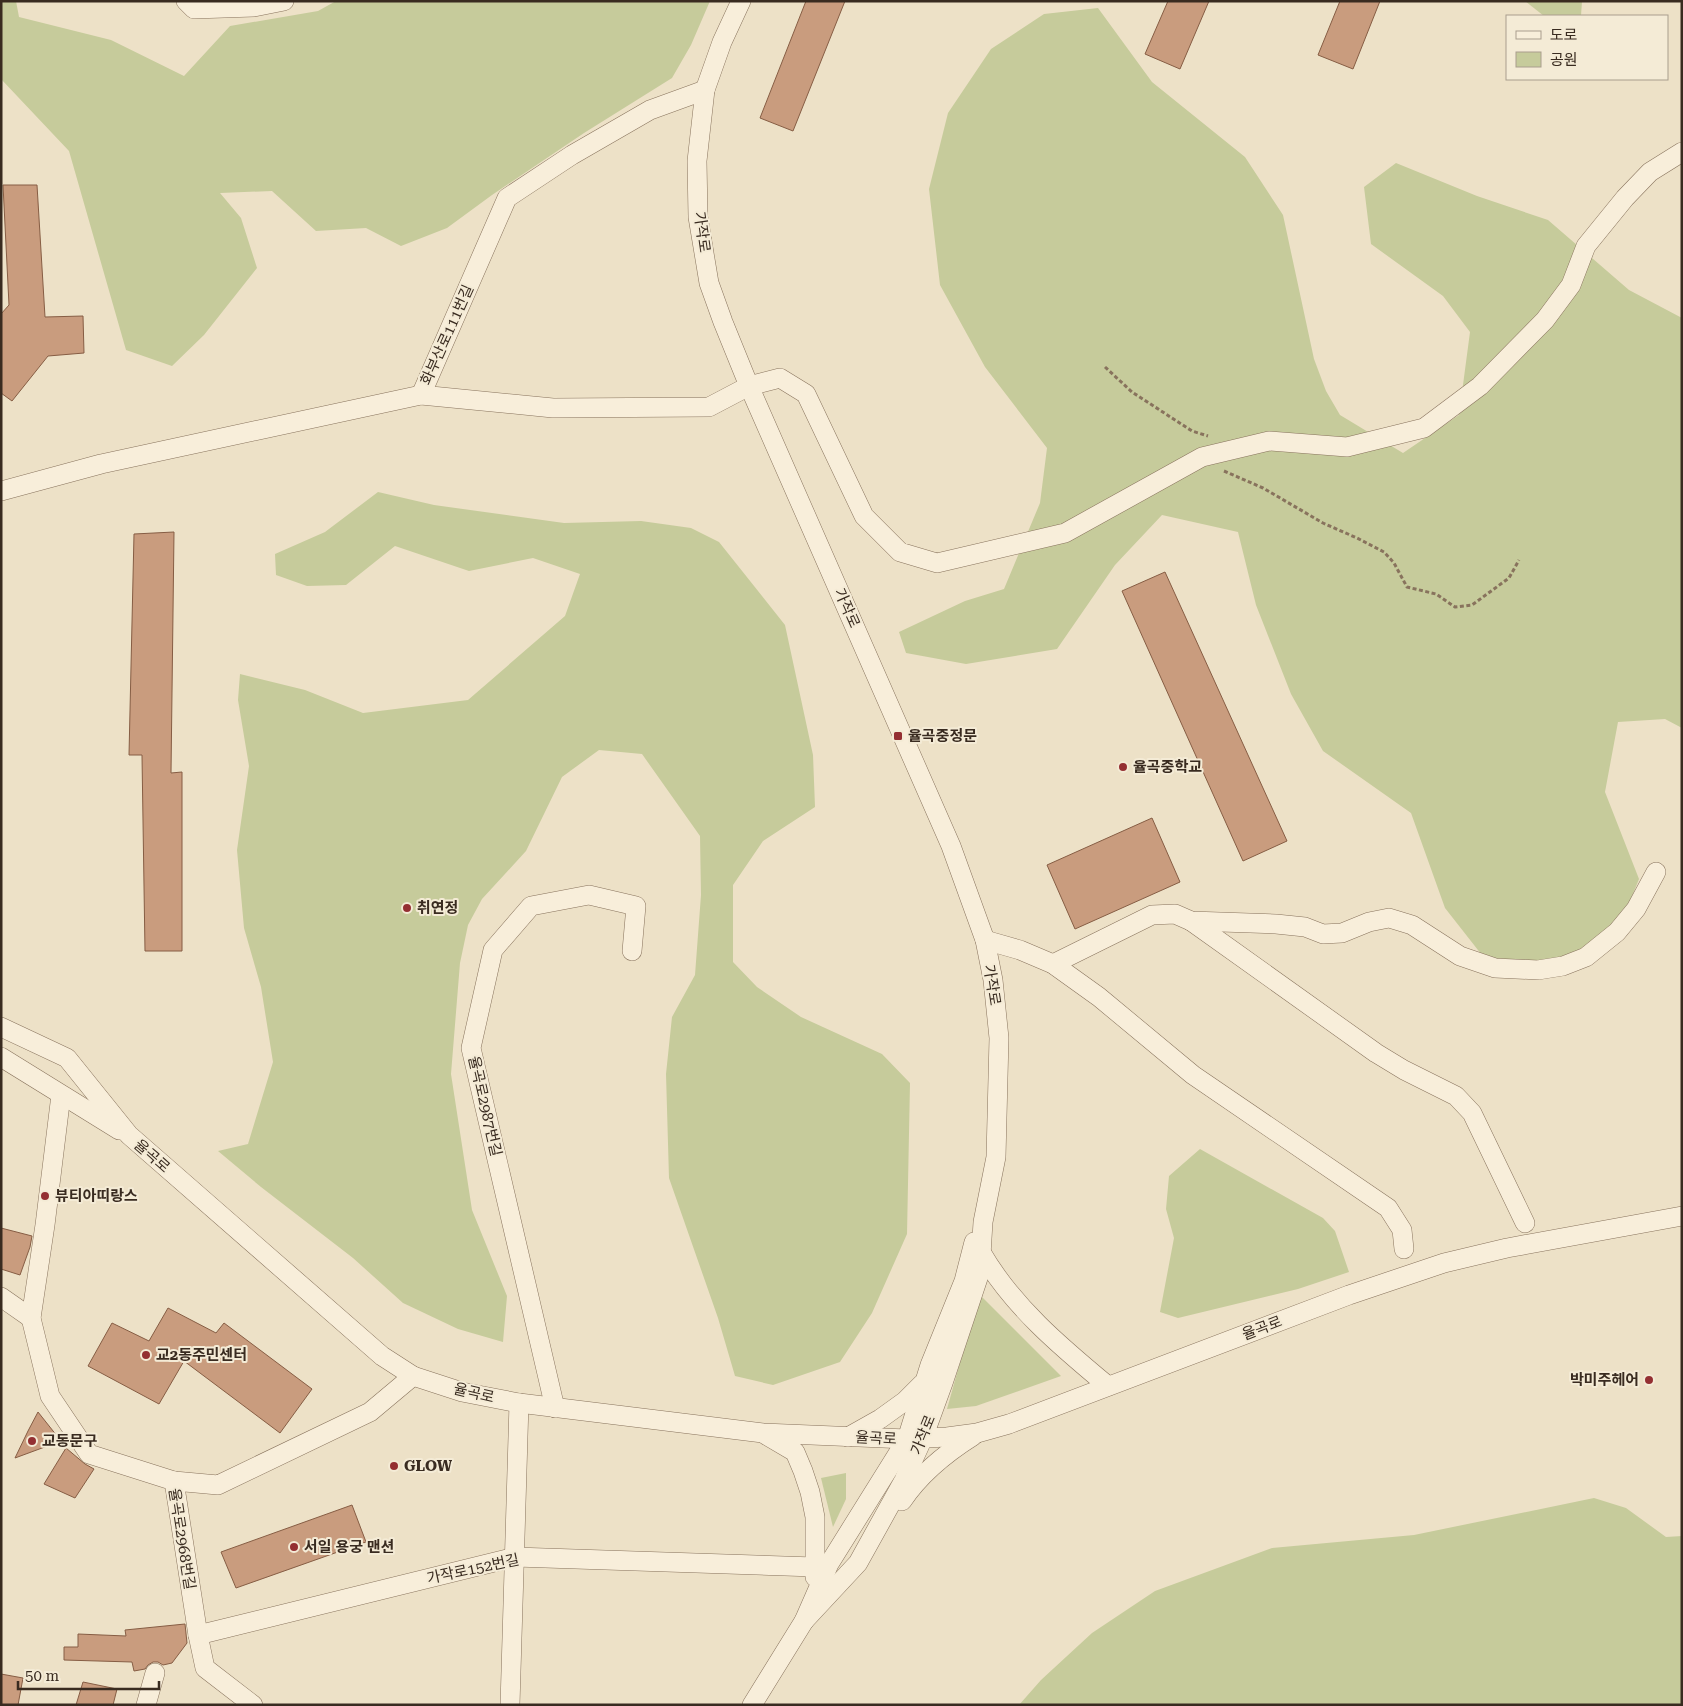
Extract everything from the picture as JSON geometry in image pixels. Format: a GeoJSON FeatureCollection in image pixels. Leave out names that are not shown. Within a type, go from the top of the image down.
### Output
{"type":"FeatureCollection","features":[{"type":"Feature","properties":{"kind":"street"},"geometry":{"type":"LineString","coordinates":[[186,1],[194,9],[254,7],[284,1]]}},
{"type":"Feature","properties":{"kind":"street","name":"가작로"},"geometry":{"type":"LineString","coordinates":[[741,1],[722,42],[705,90],[696,161],[698,217],[709,283],[749,386],[951,846],[985,940],[993,980],[1000,1038],[996,1157],[983,1222],[980,1272],[943,1382],[915,1439],[829,1564],[804,1621],[752,1705]]}},
{"type":"Feature","properties":{"kind":"street","name":"화부산로111번길"},"geometry":{"type":"LineString","coordinates":[[1,491],[101,464],[421,395],[507,198],[572,155],[650,110],[705,90]]}},
{"type":"Feature","properties":{"kind":"street"},"geometry":{"type":"LineString","coordinates":[[421,395],[553,408],[709,407],[749,386],[780,378],[806,394],[864,516],[900,552],[937,563],[1065,533],[1202,457],[1269,441],[1347,447],[1424,428],[1480,386],[1545,320],[1571,285],[1586,246],[1625,198],[1650,172],[1682,152]]}},
{"type":"Feature","properties":{"kind":"street"},"geometry":{"type":"LineString","coordinates":[[1191,921],[1276,924],[1305,927],[1323,934],[1342,933],[1369,922],[1389,918],[1412,925],[1460,956],[1468,959],[1495,968],[1538,970],[1564,966],[1586,957],[1617,932],[1636,909],[1656,872]]}},
{"type":"Feature","properties":{"kind":"street","name":"율곡로2987번길"},"geometry":{"type":"LineString","coordinates":[[555,1408],[471,1048],[493,950],[531,906],[589,895],[636,906],[632,951]]}},
{"type":"Feature","properties":{"kind":"street"},"geometry":{"type":"LineString","coordinates":[[1053,964],[1152,915],[1175,914],[1191,921],[1376,1053],[1404,1070],[1456,1096],[1472,1113],[1524,1223]]}},
{"type":"Feature","properties":{"kind":"street"},"geometry":{"type":"LineString","coordinates":[[985,940],[1020,950],[1053,964],[1099,996],[1193,1075],[1388,1208],[1402,1230],[1404,1249]]}},
{"type":"Feature","properties":{"kind":"street","name":"율곡로"},"geometry":{"type":"LineString","coordinates":[[1,1027],[67,1058],[129,1135],[382,1356],[413,1376],[462,1392],[519,1403],[763,1433],[915,1439],[977,1433],[1009,1424],[1349,1295],[1444,1263],[1507,1248],[1682,1216]]}},
{"type":"Feature","properties":{"kind":"street","name":"율곡로"},"geometry":{"type":"LineString","coordinates":[[1,1057],[129,1135]]}},
{"type":"Feature","properties":{"kind":"street","name":"율곡로2968번길"},"geometry":{"type":"LineString","coordinates":[[61,1095],[31,1318],[50,1396],[88,1454],[174,1481],[198,1635],[205,1668],[253,1705]]}},
{"type":"Feature","properties":{"kind":"street","name":"가작로"},"geometry":{"type":"LineString","coordinates":[[804,1621],[858,1563],[904,1480],[915,1439],[925,1381],[964,1281],[971,1248],[983,1222]]}},
{"type":"Feature","properties":{"kind":"street"},"geometry":{"type":"LineString","coordinates":[[981,1252],[993,1272],[1035,1322],[1108,1386]]}},
{"type":"Feature","properties":{"kind":"street"},"geometry":{"type":"LineString","coordinates":[[1,1297],[31,1318]]}},
{"type":"Feature","properties":{"kind":"street"},"geometry":{"type":"LineString","coordinates":[[174,1481],[218,1485],[370,1412],[413,1376]]}},
{"type":"Feature","properties":{"kind":"street"},"geometry":{"type":"LineString","coordinates":[[848,1437],[905,1401],[925,1381]]}},
{"type":"Feature","properties":{"kind":"street"},"geometry":{"type":"LineString","coordinates":[[510,1705],[519,1403]]}},
{"type":"Feature","properties":{"kind":"street"},"geometry":{"type":"LineString","coordinates":[[763,1433],[795,1452],[810,1492],[815,1517],[814,1600]]}},
{"type":"Feature","properties":{"kind":"street"},"geometry":{"type":"LineString","coordinates":[[858,1563],[911,1488],[948,1452],[977,1433]]}},
{"type":"Feature","properties":{"kind":"street","name":"가작로152번길"},"geometry":{"type":"LineString","coordinates":[[198,1635],[515,1557],[815,1567]]}},
{"type":"Feature","properties":{"kind":"street"},"geometry":{"type":"LineString","coordinates":[[146,1705],[155,1673]]}},
{"type":"Feature","properties":{"kind":"path"},"geometry":{"type":"LineString","coordinates":[[1105,367],[1132,392],[1192,431],[1209,436]]}},
{"type":"Feature","properties":{"kind":"path"},"geometry":{"type":"LineString","coordinates":[[1209,456],[1208,463],[1263,488],[1323,523],[1384,552],[1394,563],[1407,587],[1436,594],[1455,607],[1472,605],[1509,578],[1519,560]]}},
{"type":"Feature","properties":{"kind":"green space"},"geometry":{"type":"Polygon","coordinates":[[[1,1],[16,1],[19,17],[111,40],[184,76],[230,26],[318,11],[336,1],[710,1],[691,45],[672,78],[584,133],[447,228],[401,246],[366,228],[316,231],[272,191],[220,193],[241,218],[257,268],[204,335],[172,366],[126,350],[69,151],[1,79],[1,1]]]}},
{"type":"Feature","properties":{"kind":"green space"},"geometry":{"type":"Polygon","coordinates":[[[1525,1],[1582,1],[1581,15],[1543,15],[1525,1]]]}},
{"type":"Feature","properties":{"kind":"green space"},"geometry":{"type":"Polygon","coordinates":[[[1098,8],[1152,82],[1245,157],[1283,215],[1314,359],[1326,391],[1340,415],[1403,453],[1459,415],[1470,332],[1443,296],[1371,244],[1364,187],[1396,163],[1477,196],[1548,220],[1629,290],[1682,318],[1682,728],[1665,719],[1618,722],[1605,792],[1639,879],[1613,943],[1554,975],[1485,959],[1445,908],[1411,813],[1323,751],[1291,694],[1256,605],[1238,532],[1162,515],[1115,565],[1057,649],[966,664],[906,653],[899,632],[965,601],[1004,589],[1040,503],[1047,448],[985,367],[940,285],[929,189],[948,113],[991,49],[1044,14],[1098,8]]]}},
{"type":"Feature","properties":{"kind":"green space"},"geometry":{"type":"Polygon","coordinates":[[[378,492],[434,505],[564,523],[641,521],[691,528],[719,542],[785,625],[813,755],[815,807],[763,841],[733,885],[733,962],[757,987],[801,1017],[882,1054],[910,1083],[907,1234],[872,1313],[840,1362],[773,1385],[735,1376],[718,1318],[669,1178],[666,1074],[672,1017],[695,975],[701,895],[700,836],[642,754],[599,750],[562,777],[526,851],[482,899],[468,925],[460,963],[451,1074],[472,1210],[507,1296],[503,1342],[458,1329],[403,1303],[353,1258],[261,1187],[218,1151],[248,1144],[273,1062],[261,987],[244,928],[237,850],[249,766],[238,700],[240,674],[305,690],[363,713],[468,700],[565,616],[580,574],[533,558],[469,571],[395,546],[346,585],[307,586],[276,575],[275,554],[325,532],[378,492]]]}},
{"type":"Feature","properties":{"kind":"green space"},"geometry":{"type":"Polygon","coordinates":[[[1200,1149],[1323,1218],[1335,1231],[1349,1272],[1298,1289],[1178,1318],[1160,1312],[1174,1238],[1166,1209],[1169,1176],[1200,1149]]]}},
{"type":"Feature","properties":{"kind":"green space"},"geometry":{"type":"Polygon","coordinates":[[[979,1294],[1061,1376],[976,1406],[947,1409],[979,1294]]]}},
{"type":"Feature","properties":{"kind":"green space"},"geometry":{"type":"Polygon","coordinates":[[[846,1473],[846,1499],[833,1527],[821,1478],[846,1473]]]}},
{"type":"Feature","properties":{"kind":"green space"},"geometry":{"type":"Polygon","coordinates":[[[1594,1498],[1626,1508],[1666,1537],[1682,1536],[1682,1705],[1019,1705],[1041,1680],[1092,1633],[1155,1591],[1272,1548],[1414,1535],[1594,1498]]]}},
{"type":"Feature","properties":{"kind":"building"},"geometry":{"type":"Polygon","coordinates":[[[806,1],[845,1],[793,131],[760,118],[806,1]]]}},
{"type":"Feature","properties":{"kind":"building"},"geometry":{"type":"Polygon","coordinates":[[[1168,1],[1209,1],[1180,69],[1145,54],[1168,1]]]}},
{"type":"Feature","properties":{"kind":"building"},"geometry":{"type":"Polygon","coordinates":[[[1340,1],[1380,1],[1353,69],[1318,55],[1340,1]]]}},
{"type":"Feature","properties":{"kind":"building"},"geometry":{"type":"Polygon","coordinates":[[[3,185],[37,185],[45,317],[83,316],[84,353],[48,356],[12,401],[1,393],[1,314],[9,305],[3,185]]]}},
{"type":"Feature","properties":{"kind":"building"},"geometry":{"type":"Polygon","coordinates":[[[174,532],[171,773],[182,772],[182,951],[145,951],[142,755],[129,755],[134,534],[174,532]]]}},
{"type":"Feature","properties":{"kind":"building"},"geometry":{"type":"Polygon","coordinates":[[[1165,572],[1287,841],[1243,861],[1122,591],[1165,572]]]}},
{"type":"Feature","properties":{"kind":"building"},"geometry":{"type":"Polygon","coordinates":[[[1152,818],[1180,882],[1075,929],[1047,865],[1152,818]]]}},
{"type":"Feature","properties":{"kind":"building"},"geometry":{"type":"Polygon","coordinates":[[[1,1228],[32,1236],[20,1275],[1,1269],[1,1228]]]}},
{"type":"Feature","properties":{"kind":"building"},"geometry":{"type":"Polygon","coordinates":[[[168,1308],[216,1333],[224,1323],[312,1389],[280,1433],[184,1361],[159,1404],[88,1366],[112,1323],[149,1341],[168,1308]]]}},
{"type":"Feature","properties":{"kind":"building"},"geometry":{"type":"Polygon","coordinates":[[[38,1412],[61,1441],[15,1458],[28,1431],[38,1412]]]}},
{"type":"Feature","properties":{"kind":"building"},"geometry":{"type":"Polygon","coordinates":[[[66,1448],[94,1469],[75,1498],[44,1484],[66,1448]]]}},
{"type":"Feature","properties":{"kind":"building","name":"서일 용궁 맨션"},"geometry":{"type":"Polygon","coordinates":[[[352,1505],[366,1542],[236,1588],[221,1552],[352,1505]]]}},
{"type":"Feature","properties":{"kind":"building"},"geometry":{"type":"Polygon","coordinates":[[[185,1624],[187,1643],[172,1663],[163,1665],[153,1662],[145,1669],[134,1671],[132,1662],[64,1660],[64,1647],[78,1647],[78,1634],[126,1636],[125,1630],[185,1624]]]}},
{"type":"Feature","properties":{"kind":"building"},"geometry":{"type":"Polygon","coordinates":[[[1,1674],[23,1678],[18,1705],[1,1705],[1,1674]]]}},
{"type":"Feature","properties":{"kind":"building"},"geometry":{"type":"Polygon","coordinates":[[[83,1682],[117,1689],[113,1705],[76,1705],[83,1682]]]}},
{"type":"Feature","properties":{"kind":"place","name":"율곡중정문"},"geometry":{"type":"Point","coordinates":[898,736]}},
{"type":"Feature","properties":{"kind":"place","name":"율곡중학교"},"geometry":{"type":"Point","coordinates":[1123,767]}},
{"type":"Feature","properties":{"kind":"place","name":"취연정"},"geometry":{"type":"Point","coordinates":[407,908]}},
{"type":"Feature","properties":{"kind":"place","name":"뷰티아띠랑스"},"geometry":{"type":"Point","coordinates":[45,1196]}},
{"type":"Feature","properties":{"kind":"place","name":"교2동주민센터"},"geometry":{"type":"Point","coordinates":[146,1355]}},
{"type":"Feature","properties":{"kind":"place","name":"박미주헤어"},"geometry":{"type":"Point","coordinates":[1649,1380]}},
{"type":"Feature","properties":{"kind":"place","name":"교동문구"},"geometry":{"type":"Point","coordinates":[32,1441]}},
{"type":"Feature","properties":{"kind":"place","name":"GLOW"},"geometry":{"type":"Point","coordinates":[394,1466]}},
{"type":"Feature","properties":{"kind":"place","name":"서일 용궁 맨션"},"geometry":{"type":"Point","coordinates":[294,1547]}}]}
